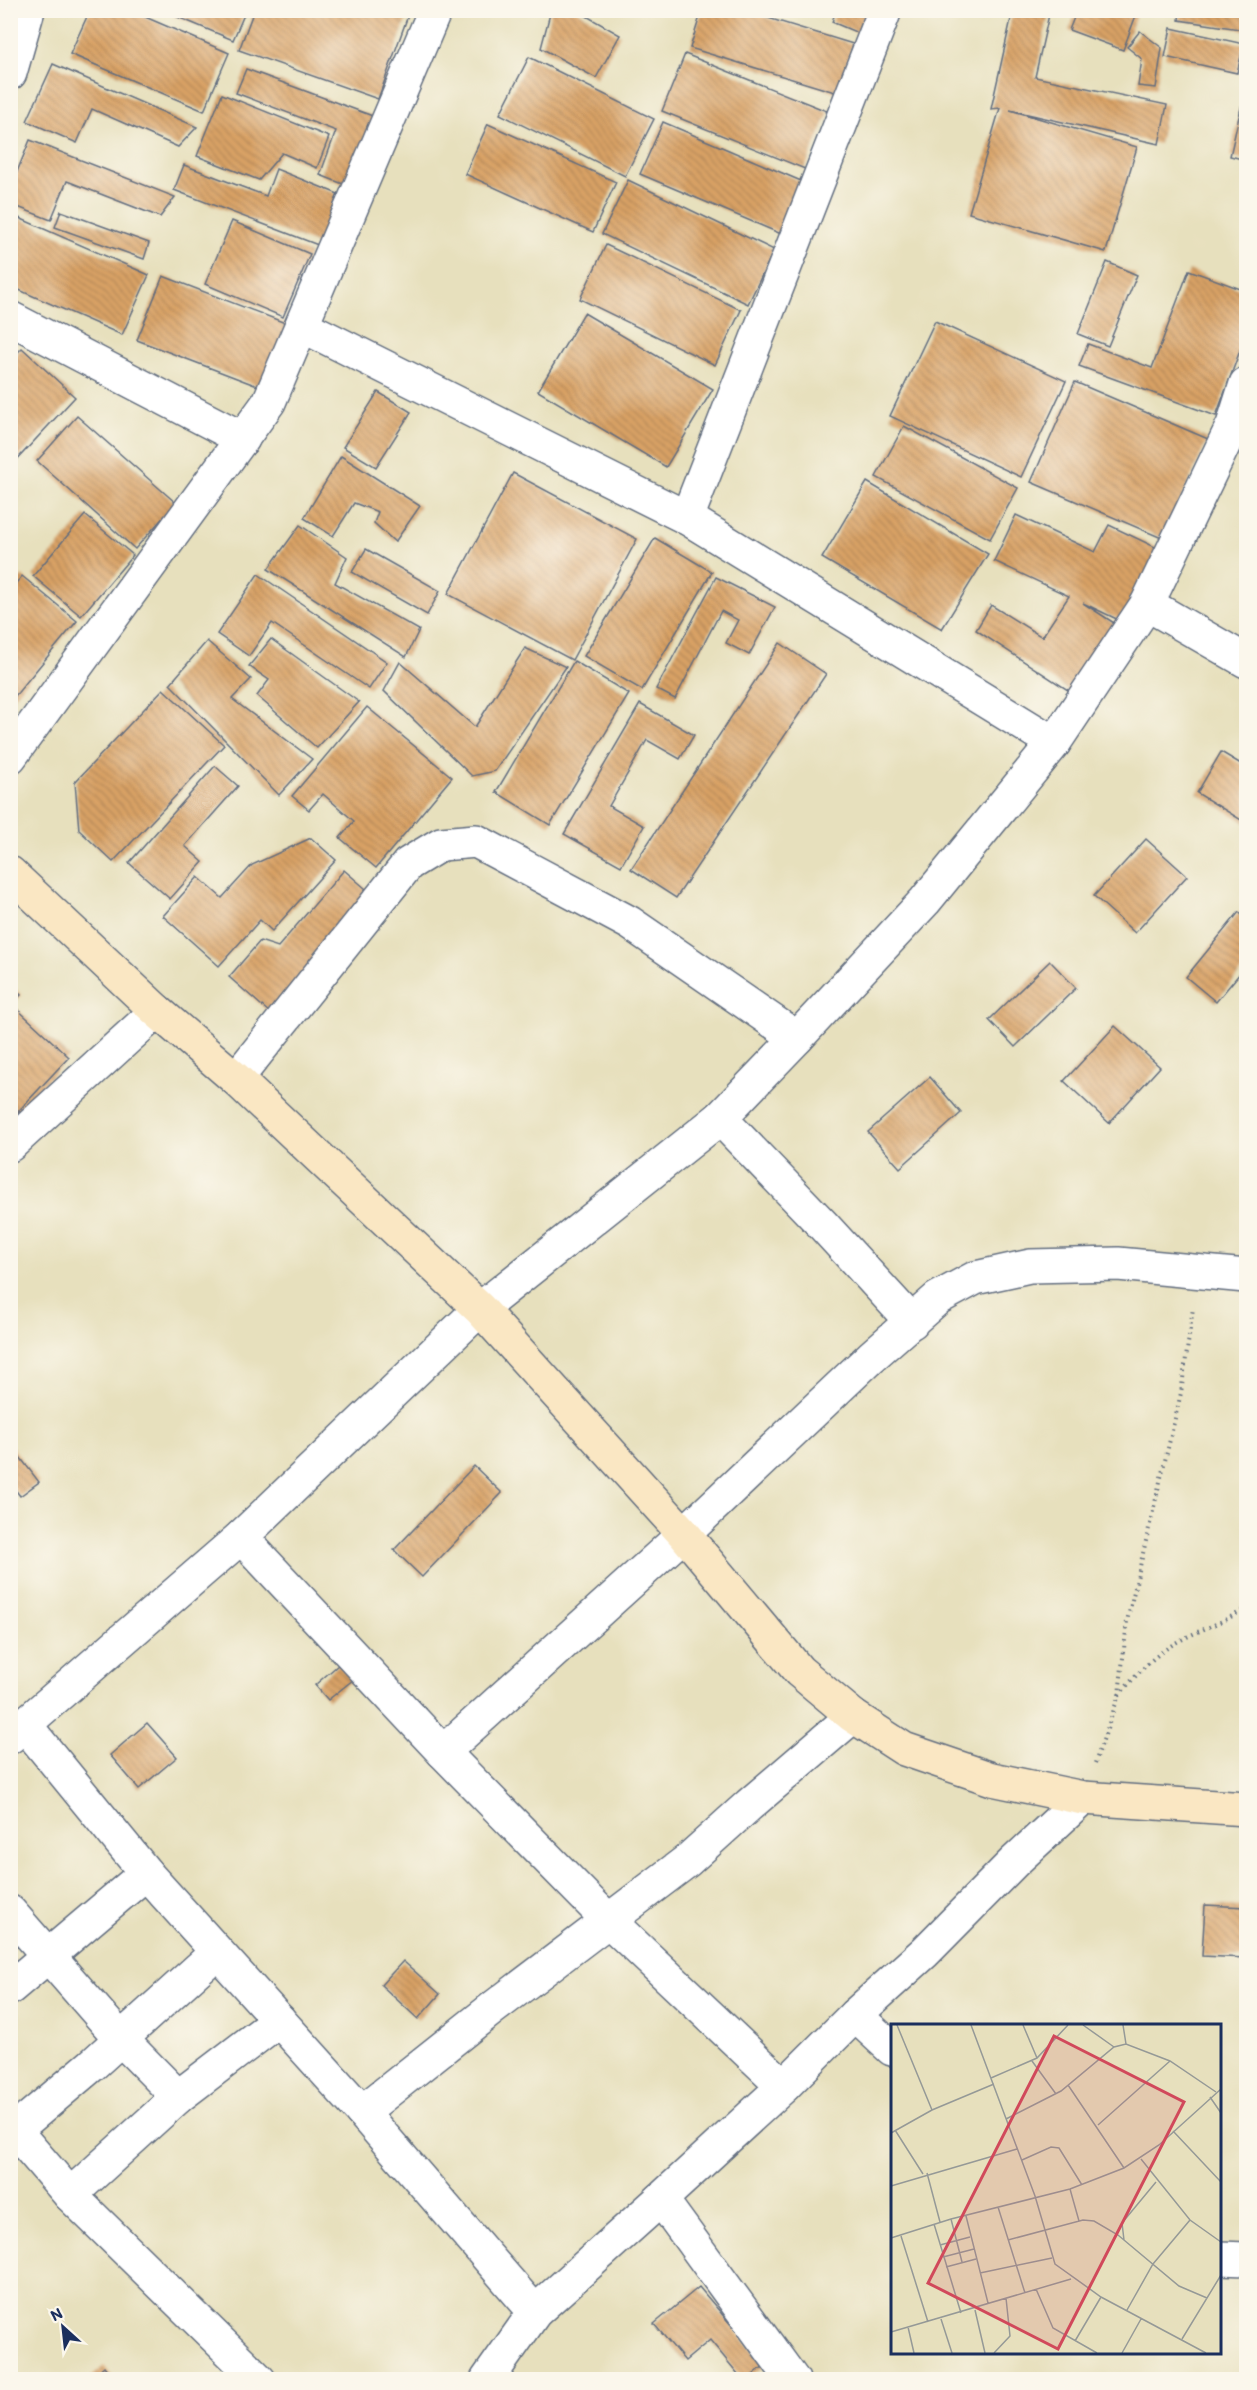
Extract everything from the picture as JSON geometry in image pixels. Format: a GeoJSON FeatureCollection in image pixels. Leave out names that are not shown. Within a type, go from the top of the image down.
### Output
{"type":"FeatureCollection","features":[{"type":"Feature","properties":{"kind":"street"},"geometry":{"type":"LineString","coordinates":[[10,74],[28,10]]}},
{"type":"Feature","properties":{"kind":"street"},"geometry":{"type":"LineString","coordinates":[[10,757],[269,402],[435,10]]}},
{"type":"Feature","properties":{"kind":"street"},"geometry":{"type":"LineString","coordinates":[[687,518],[885,10]]}},
{"type":"Feature","properties":{"kind":"street"},"geometry":{"type":"LineString","coordinates":[[10,318],[243,439]]}},
{"type":"Feature","properties":{"kind":"street"},"geometry":{"type":"LineString","coordinates":[[303,326],[687,518],[1054,743]]}},
{"type":"Feature","properties":{"kind":"street"},"geometry":{"type":"LineString","coordinates":[[535,2312],[362,2112],[18,1731],[241,1537],[480,1309],[720,1118],[925,901],[1054,743],[1147,604],[1233,425],[1246,384]]}},
{"type":"Feature","properties":{"kind":"street"},"geometry":{"type":"LineString","coordinates":[[1147,604],[1246,661]]}},
{"type":"Feature","properties":{"kind":"street"},"geometry":{"type":"LineString","coordinates":[[236,1078],[408,864],[441,844],[476,841],[630,923],[797,1038]]}},
{"type":"Feature","properties":{"kind":"street"},"geometry":{"type":"LineString","coordinates":[[10,873],[157,1011],[236,1078],[480,1309],[684,1534],[799,1671],[853,1716],[904,1749],[992,1779],[1083,1798],[1246,1809]]}},
{"type":"Feature","properties":{"kind":"street"},"geometry":{"type":"LineString","coordinates":[[10,1144],[157,1011]]}},
{"type":"Feature","properties":{"kind":"street"},"geometry":{"type":"LineString","coordinates":[[720,1118],[912,1322]]}},
{"type":"Feature","properties":{"kind":"street"},"geometry":{"type":"LineString","coordinates":[[443,1752],[684,1534],[863,1365],[939,1299],[975,1278],[1030,1266],[1118,1264],[1246,1276]]}},
{"type":"Feature","properties":{"kind":"street"},"geometry":{"type":"LineString","coordinates":[[241,1537],[443,1752],[609,1921],[784,2086]]}},
{"type":"Feature","properties":{"kind":"street"},"geometry":{"type":"LineString","coordinates":[[362,2112],[493,2008],[687,1861],[853,1716]]}},
{"type":"Feature","properties":{"kind":"street"},"geometry":{"type":"LineString","coordinates":[[487,2379],[535,2312],[784,2086],[855,2015],[925,1952],[1083,1798]]}},
{"type":"Feature","properties":{"kind":"street"},"geometry":{"type":"LineString","coordinates":[[10,1988],[146,1873]]}},
{"type":"Feature","properties":{"kind":"street"},"geometry":{"type":"LineString","coordinates":[[10,1912],[120,2038],[178,2097]]}},
{"type":"Feature","properties":{"kind":"street"},"geometry":{"type":"LineString","coordinates":[[217,1952],[92,2065],[13,2128],[70,2195],[259,2379]]}},
{"type":"Feature","properties":{"kind":"street"},"geometry":{"type":"LineString","coordinates":[[855,2015],[891,2048]]}},
{"type":"Feature","properties":{"kind":"street"},"geometry":{"type":"LineString","coordinates":[[70,2195],[178,2097],[279,2020]]}},
{"type":"Feature","properties":{"kind":"street"},"geometry":{"type":"LineString","coordinates":[[661,2199],[793,2379]]}},
{"type":"Feature","properties":{"kind":"street"},"geometry":{"type":"LineString","coordinates":[[1221,2258],[1246,2259]]}},
{"type":"Feature","properties":{"kind":"path"},"geometry":{"type":"LineString","coordinates":[[1083,1798],[1119,1695],[1128,1621],[1181,1394],[1197,1270]]}},
{"type":"Feature","properties":{"kind":"path"},"geometry":{"type":"LineString","coordinates":[[1119,1695],[1150,1660],[1162,1651],[1181,1639],[1215,1625],[1246,1608]]}},
{"type":"Feature","properties":{"kind":"building"},"geometry":{"type":"Polygon","coordinates":[[[90,10],[129,10],[229,53],[204,111],[70,54],[90,10]]]}},
{"type":"Feature","properties":{"kind":"building"},"geometry":{"type":"Polygon","coordinates":[[[161,10],[246,10],[233,40],[161,10]]]}},
{"type":"Feature","properties":{"kind":"building"},"geometry":{"type":"Polygon","coordinates":[[[254,10],[410,10],[378,99],[239,50],[254,10]]]}},
{"type":"Feature","properties":{"kind":"building"},"geometry":{"type":"Polygon","coordinates":[[[551,10],[576,10],[620,35],[596,78],[541,48],[551,10]]]}},
{"type":"Feature","properties":{"kind":"building"},"geometry":{"type":"Polygon","coordinates":[[[702,10],[742,10],[853,44],[838,93],[690,48],[702,10]]]}},
{"type":"Feature","properties":{"kind":"building"},"geometry":{"type":"Polygon","coordinates":[[[836,10],[867,10],[858,33],[832,22],[836,10]]]}},
{"type":"Feature","properties":{"kind":"building"},"geometry":{"type":"Polygon","coordinates":[[[1013,10],[1050,10],[1035,77],[1167,105],[1159,144],[1010,110],[1137,147],[1106,252],[969,213],[1000,108],[991,109],[1013,10]]]}},
{"type":"Feature","properties":{"kind":"building"},"geometry":{"type":"Polygon","coordinates":[[[1077,10],[1138,10],[1123,50],[1069,30],[1077,10]]]}},
{"type":"Feature","properties":{"kind":"building"},"geometry":{"type":"Polygon","coordinates":[[[1180,10],[1246,10],[1246,30],[1179,20],[1180,10]]]}},
{"type":"Feature","properties":{"kind":"building"},"geometry":{"type":"Polygon","coordinates":[[[1171,28],[1244,44],[1237,73],[1165,57],[1171,28]]]}},
{"type":"Feature","properties":{"kind":"building"},"geometry":{"type":"Polygon","coordinates":[[[1140,31],[1162,48],[1156,88],[1138,86],[1142,59],[1127,47],[1140,31]]]}},
{"type":"Feature","properties":{"kind":"building"},"geometry":{"type":"Polygon","coordinates":[[[685,54],[829,112],[805,169],[662,111],[685,54]]]}},
{"type":"Feature","properties":{"kind":"building"},"geometry":{"type":"Polygon","coordinates":[[[529,57],[654,119],[625,176],[500,114],[529,57]]]}},
{"type":"Feature","properties":{"kind":"building"},"geometry":{"type":"Polygon","coordinates":[[[53,64],[197,127],[178,147],[92,109],[77,143],[27,121],[53,64]]]}},
{"type":"Feature","properties":{"kind":"building"},"geometry":{"type":"Polygon","coordinates":[[[246,69],[378,118],[351,187],[320,175],[336,131],[236,93],[246,69]]]}},
{"type":"Feature","properties":{"kind":"building"},"geometry":{"type":"Polygon","coordinates":[[[1246,86],[1246,160],[1230,156],[1246,86]]]}},
{"type":"Feature","properties":{"kind":"building"},"geometry":{"type":"Polygon","coordinates":[[[222,94],[329,137],[317,168],[282,153],[259,180],[197,156],[222,94]]]}},
{"type":"Feature","properties":{"kind":"building"},"geometry":{"type":"Polygon","coordinates":[[[663,122],[808,184],[786,236],[640,174],[663,122]]]}},
{"type":"Feature","properties":{"kind":"building"},"geometry":{"type":"Polygon","coordinates":[[[488,124],[616,182],[593,232],[465,174],[488,124]]]}},
{"type":"Feature","properties":{"kind":"building"},"geometry":{"type":"Polygon","coordinates":[[[30,140],[175,197],[160,217],[67,181],[51,220],[10,204],[10,189],[30,140]]]}},
{"type":"Feature","properties":{"kind":"building"},"geometry":{"type":"Polygon","coordinates":[[[184,165],[266,196],[276,169],[338,194],[318,245],[174,190],[184,165]]]}},
{"type":"Feature","properties":{"kind":"building"},"geometry":{"type":"Polygon","coordinates":[[[628,180],[774,250],[748,304],[602,234],[628,180]]]}},
{"type":"Feature","properties":{"kind":"building"},"geometry":{"type":"Polygon","coordinates":[[[61,211],[149,243],[144,259],[55,227],[61,211]]]}},
{"type":"Feature","properties":{"kind":"building"},"geometry":{"type":"Polygon","coordinates":[[[10,214],[149,275],[122,335],[10,286],[10,214]]]}},
{"type":"Feature","properties":{"kind":"building"},"geometry":{"type":"Polygon","coordinates":[[[232,221],[310,254],[283,317],[205,284],[232,221]]]}},
{"type":"Feature","properties":{"kind":"building"},"geometry":{"type":"Polygon","coordinates":[[[606,245],[741,310],[715,365],[580,299],[606,245]]]}},
{"type":"Feature","properties":{"kind":"building"},"geometry":{"type":"Polygon","coordinates":[[[1107,262],[1137,275],[1108,346],[1078,334],[1107,262]]]}},
{"type":"Feature","properties":{"kind":"building"},"geometry":{"type":"Polygon","coordinates":[[[1189,270],[1246,291],[1246,334],[1216,416],[1079,366],[1088,344],[1152,368],[1189,270]]]}},
{"type":"Feature","properties":{"kind":"building"},"geometry":{"type":"Polygon","coordinates":[[[163,276],[293,326],[268,390],[137,340],[163,276]]]}},
{"type":"Feature","properties":{"kind":"building"},"geometry":{"type":"Polygon","coordinates":[[[584,313],[713,389],[666,467],[538,391],[584,313]]]}},
{"type":"Feature","properties":{"kind":"building"},"geometry":{"type":"Polygon","coordinates":[[[935,321],[1066,381],[1021,477],[890,416],[935,321]]]}},
{"type":"Feature","properties":{"kind":"building"},"geometry":{"type":"Polygon","coordinates":[[[22,348],[75,397],[10,467],[10,425],[13,422],[10,420],[10,360],[22,348]]]}},
{"type":"Feature","properties":{"kind":"building"},"geometry":{"type":"Polygon","coordinates":[[[1075,382],[1208,439],[1164,539],[1031,482],[1075,382]]]}},
{"type":"Feature","properties":{"kind":"building"},"geometry":{"type":"Polygon","coordinates":[[[378,392],[411,412],[376,467],[343,447],[378,392]]]}},
{"type":"Feature","properties":{"kind":"building"},"geometry":{"type":"Polygon","coordinates":[[[77,416],[176,503],[135,549],[37,461],[77,416]]]}},
{"type":"Feature","properties":{"kind":"building"},"geometry":{"type":"Polygon","coordinates":[[[904,426],[1018,488],[990,539],[876,477],[904,426]]]}},
{"type":"Feature","properties":{"kind":"building"},"geometry":{"type":"Polygon","coordinates":[[[341,456],[420,506],[395,542],[374,523],[378,512],[354,503],[333,536],[304,518],[341,456]]]}},
{"type":"Feature","properties":{"kind":"building"},"geometry":{"type":"Polygon","coordinates":[[[513,473],[637,539],[572,660],[448,594],[513,473]]]}},
{"type":"Feature","properties":{"kind":"building"},"geometry":{"type":"Polygon","coordinates":[[[867,482],[988,554],[942,629],[822,558],[867,482]]]}},
{"type":"Feature","properties":{"kind":"building"},"geometry":{"type":"Polygon","coordinates":[[[85,515],[133,555],[81,616],[33,576],[85,515]]]}},
{"type":"Feature","properties":{"kind":"building"},"geometry":{"type":"Polygon","coordinates":[[[1016,515],[1095,552],[1109,525],[1176,557],[1123,622],[1083,603],[1125,630],[1080,698],[976,630],[991,605],[1042,637],[1069,596],[994,561],[1016,515]]]}},
{"type":"Feature","properties":{"kind":"building"},"geometry":{"type":"Polygon","coordinates":[[[300,525],[347,557],[335,583],[419,630],[406,657],[268,569],[300,525]]]}},
{"type":"Feature","properties":{"kind":"building"},"geometry":{"type":"Polygon","coordinates":[[[655,538],[712,572],[642,690],[584,656],[655,538]]]}},
{"type":"Feature","properties":{"kind":"building"},"geometry":{"type":"Polygon","coordinates":[[[366,549],[440,591],[427,615],[352,572],[366,549]]]}},
{"type":"Feature","properties":{"kind":"building"},"geometry":{"type":"Polygon","coordinates":[[[258,574],[387,662],[369,689],[272,623],[249,656],[217,634],[258,574]]]}},
{"type":"Feature","properties":{"kind":"building"},"geometry":{"type":"Polygon","coordinates":[[[22,576],[77,621],[10,702],[10,590],[22,576]]]}},
{"type":"Feature","properties":{"kind":"building"},"geometry":{"type":"Polygon","coordinates":[[[716,577],[775,607],[749,655],[726,643],[738,620],[721,611],[675,699],[656,689],[716,577]]]}},
{"type":"Feature","properties":{"kind":"building"},"geometry":{"type":"Polygon","coordinates":[[[271,639],[359,702],[317,748],[257,696],[269,680],[249,666],[271,639]]]}},
{"type":"Feature","properties":{"kind":"building"},"geometry":{"type":"Polygon","coordinates":[[[207,641],[251,679],[232,699],[312,759],[279,795],[170,684],[207,641]]]}},
{"type":"Feature","properties":{"kind":"building"},"geometry":{"type":"Polygon","coordinates":[[[780,643],[826,674],[676,898],[631,869],[780,643]]]}},
{"type":"Feature","properties":{"kind":"building"},"geometry":{"type":"Polygon","coordinates":[[[525,648],[566,667],[495,771],[472,776],[384,691],[400,662],[475,727],[525,648]]]}},
{"type":"Feature","properties":{"kind":"building"},"geometry":{"type":"Polygon","coordinates":[[[574,661],[629,694],[550,825],[496,792],[574,661]]]}},
{"type":"Feature","properties":{"kind":"building"},"geometry":{"type":"Polygon","coordinates":[[[163,689],[224,745],[113,862],[79,830],[75,782],[163,689]]]}},
{"type":"Feature","properties":{"kind":"building"},"geometry":{"type":"Polygon","coordinates":[[[640,704],[694,735],[680,759],[647,740],[609,806],[644,826],[621,866],[564,834],[640,704]]]}},
{"type":"Feature","properties":{"kind":"building"},"geometry":{"type":"Polygon","coordinates":[[[367,707],[452,777],[376,868],[340,838],[354,821],[323,794],[309,810],[292,796],[367,707]]]}},
{"type":"Feature","properties":{"kind":"building"},"geometry":{"type":"Polygon","coordinates":[[[1221,752],[1246,767],[1246,823],[1197,793],[1221,752]]]}},
{"type":"Feature","properties":{"kind":"building"},"geometry":{"type":"Polygon","coordinates":[[[215,766],[238,786],[185,846],[203,862],[170,899],[129,863],[215,766]]]}},
{"type":"Feature","properties":{"kind":"building"},"geometry":{"type":"Polygon","coordinates":[[[311,838],[336,860],[272,931],[260,920],[219,966],[163,916],[198,877],[222,898],[252,865],[311,838]]]}},
{"type":"Feature","properties":{"kind":"building"},"geometry":{"type":"Polygon","coordinates":[[[1146,839],[1187,876],[1135,933],[1094,896],[1146,839]]]}},
{"type":"Feature","properties":{"kind":"building"},"geometry":{"type":"Polygon","coordinates":[[[344,870],[373,895],[270,1013],[229,977],[260,941],[278,947],[344,870]]]}},
{"type":"Feature","properties":{"kind":"building"},"geometry":{"type":"Polygon","coordinates":[[[1239,912],[1246,919],[1246,966],[1216,1002],[1186,977],[1239,912]]]}},
{"type":"Feature","properties":{"kind":"building"},"geometry":{"type":"Polygon","coordinates":[[[1050,961],[1076,988],[1015,1047],[989,1020],[1050,961]]]}},
{"type":"Feature","properties":{"kind":"building"},"geometry":{"type":"Polygon","coordinates":[[[10,983],[21,995],[10,1005],[10,983]]]}},
{"type":"Feature","properties":{"kind":"building"},"geometry":{"type":"Polygon","coordinates":[[[14,1006],[69,1057],[10,1120],[10,1010],[14,1006]]]}},
{"type":"Feature","properties":{"kind":"building"},"geometry":{"type":"Polygon","coordinates":[[[1115,1026],[1160,1067],[1109,1123],[1064,1081],[1115,1026]]]}},
{"type":"Feature","properties":{"kind":"building"},"geometry":{"type":"Polygon","coordinates":[[[930,1077],[961,1113],[900,1168],[868,1132],[930,1077]]]}},
{"type":"Feature","properties":{"kind":"building"},"geometry":{"type":"Polygon","coordinates":[[[10,1444],[39,1482],[20,1496],[10,1483],[10,1444]]]}},
{"type":"Feature","properties":{"kind":"building"},"geometry":{"type":"Polygon","coordinates":[[[474,1466],[502,1493],[422,1577],[394,1550],[474,1466]]]}},
{"type":"Feature","properties":{"kind":"building"},"geometry":{"type":"Polygon","coordinates":[[[345,1659],[359,1675],[328,1700],[315,1685],[345,1659]]]}},
{"type":"Feature","properties":{"kind":"building"},"geometry":{"type":"Polygon","coordinates":[[[147,1723],[177,1757],[139,1789],[110,1755],[147,1723]]]}},
{"type":"Feature","properties":{"kind":"building"},"geometry":{"type":"Polygon","coordinates":[[[1205,1905],[1246,1907],[1246,1958],[1202,1956],[1205,1905]]]}},
{"type":"Feature","properties":{"kind":"building"},"geometry":{"type":"Polygon","coordinates":[[[403,1961],[440,1994],[418,2019],[381,1985],[403,1961]]]}},
{"type":"Feature","properties":{"kind":"building"},"geometry":{"type":"Polygon","coordinates":[[[699,2287],[765,2365],[747,2380],[743,2380],[710,2340],[685,2361],[654,2324],[699,2287]]]}},
{"type":"Feature","properties":{"kind":"building"},"geometry":{"type":"Polygon","coordinates":[[[104,2366],[115,2380],[88,2380],[104,2366]]]}}]}
